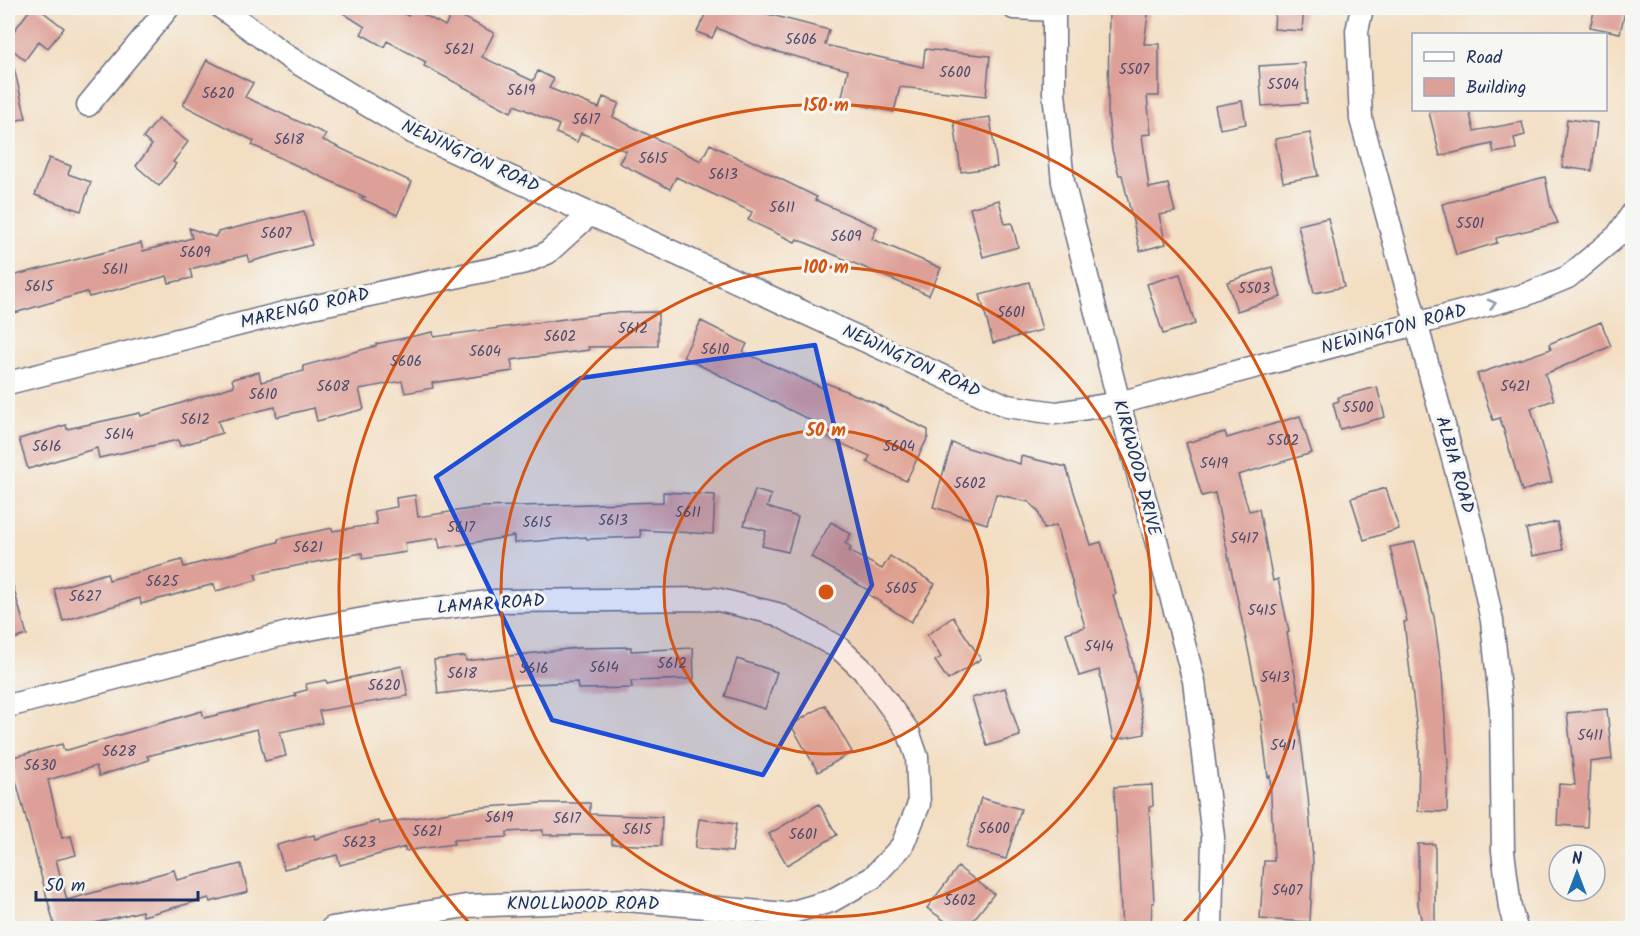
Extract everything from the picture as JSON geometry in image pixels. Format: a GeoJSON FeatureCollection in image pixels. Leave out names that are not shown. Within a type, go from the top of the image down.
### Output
{"type":"FeatureCollection","features":[{"type":"Feature","properties":{"kind":"street"},"geometry":{"type":"LineString","coordinates":[[88,105],[168,8]]}},
{"type":"Feature","properties":{"kind":"street","name":"NEWINGTON ROAD"},"geometry":{"type":"LineString","coordinates":[[222,8],[288,57],[414,133],[1007,406],[1056,413],[1119,404],[1524,295],[1568,277],[1617,236],[1632,214]]}},
{"type":"Feature","properties":{"kind":"street"},"geometry":{"type":"LineString","coordinates":[[1014,8],[1054,9]]}},
{"type":"Feature","properties":{"kind":"street","name":"ALBIA ROAD"},"geometry":{"type":"LineString","coordinates":[[1362,8],[1357,31],[1361,119],[1475,540],[1492,621],[1501,710],[1503,851],[1510,908],[1516,928]]}},
{"type":"Feature","properties":{"kind":"street","name":"KIRKWOOD DRIVE"},"geometry":{"type":"LineString","coordinates":[[1054,9],[1054,93],[1063,182],[1119,404],[1194,681],[1213,837],[1211,928]]}},
{"type":"Feature","properties":{"kind":"street","name":"MARENGO ROAD"},"geometry":{"type":"LineString","coordinates":[[8,383],[288,312],[526,262],[547,254],[590,214]]}},
{"type":"Feature","properties":{"kind":"street","name":"LAMAR ROAD"},"geometry":{"type":"LineString","coordinates":[[8,706],[288,633],[391,614],[496,602],[715,599],[777,614],[839,648],[865,672],[902,722],[908,731],[917,757]]}},
{"type":"Feature","properties":{"kind":"street","name":"KNOLLWOOD ROAD"},"geometry":{"type":"LineString","coordinates":[[332,928],[466,906],[627,900],[786,914],[831,902],[872,878],[902,846],[919,804],[917,757]]}},
{"type":"Feature","properties":{"kind":"highlighted area"},"geometry":{"type":"Polygon","coordinates":[[[815,345],[872,585],[763,775],[552,720],[436,477],[581,378],[815,345]]]}},
{"type":"Feature","properties":{"kind":"building"},"geometry":{"type":"Polygon","coordinates":[[[31,8],[38,8],[64,28],[48,48],[39,41],[25,60],[8,46],[8,39],[31,8]]]}},
{"type":"Feature","properties":{"kind":"building"},"geometry":{"type":"Polygon","coordinates":[[[335,8],[393,8],[408,16],[412,8],[445,26],[453,12],[494,33],[482,57],[533,81],[538,71],[554,79],[549,88],[599,108],[603,97],[619,103],[613,117],[701,161],[710,144],[817,197],[815,200],[877,227],[872,239],[941,268],[929,295],[797,239],[795,242],[748,220],[752,212],[676,177],[670,189],[619,163],[626,151],[581,133],[577,142],[556,133],[559,125],[515,105],[511,112],[424,66],[426,62],[387,41],[384,47],[361,34],[365,27],[335,8]]]}},
{"type":"Feature","properties":{"kind":"building"},"geometry":{"type":"Polygon","coordinates":[[[708,8],[761,8],[760,12],[829,30],[825,45],[923,67],[925,49],[990,56],[986,96],[900,87],[894,112],[841,101],[848,70],[762,48],[717,28],[712,38],[697,32],[708,8]]]}},
{"type":"Feature","properties":{"kind":"building"},"geometry":{"type":"Polygon","coordinates":[[[1109,8],[1149,8],[1144,44],[1159,44],[1159,96],[1147,96],[1151,134],[1142,135],[1149,188],[1168,184],[1175,212],[1159,215],[1166,244],[1140,251],[1122,175],[1119,175],[1112,150],[1108,115],[1109,8]]]}},
{"type":"Feature","properties":{"kind":"building"},"geometry":{"type":"Polygon","coordinates":[[[1275,8],[1304,8],[1302,31],[1274,29],[1275,8]]]}},
{"type":"Feature","properties":{"kind":"building"},"geometry":{"type":"Polygon","coordinates":[[[1595,8],[1626,8],[1620,33],[1590,27],[1595,8]]]}},
{"type":"Feature","properties":{"kind":"building"},"geometry":{"type":"Polygon","coordinates":[[[207,60],[253,83],[245,97],[326,134],[323,140],[412,182],[397,215],[360,198],[365,197],[252,145],[254,141],[183,105],[207,60]]]}},
{"type":"Feature","properties":{"kind":"building"},"geometry":{"type":"Polygon","coordinates":[[[1305,63],[1307,103],[1262,106],[1259,66],[1305,63]]]}},
{"type":"Feature","properties":{"kind":"building"},"geometry":{"type":"Polygon","coordinates":[[[14,68],[26,118],[8,123],[8,69],[14,68]]]}},
{"type":"Feature","properties":{"kind":"building"},"geometry":{"type":"Polygon","coordinates":[[[1242,101],[1246,124],[1220,129],[1215,106],[1242,101]]]}},
{"type":"Feature","properties":{"kind":"building"},"geometry":{"type":"Polygon","coordinates":[[[1469,111],[1474,131],[1522,122],[1525,135],[1514,138],[1516,149],[1494,153],[1492,144],[1440,156],[1429,112],[1469,111]]]}},
{"type":"Feature","properties":{"kind":"building"},"geometry":{"type":"Polygon","coordinates":[[[990,117],[997,167],[961,172],[954,122],[990,117]]]}},
{"type":"Feature","properties":{"kind":"building"},"geometry":{"type":"Polygon","coordinates":[[[158,119],[188,142],[173,162],[176,164],[159,186],[136,166],[152,145],[143,138],[158,119]]]}},
{"type":"Feature","properties":{"kind":"building"},"geometry":{"type":"Polygon","coordinates":[[[1567,119],[1597,123],[1592,171],[1562,167],[1567,119]]]}},
{"type":"Feature","properties":{"kind":"building"},"geometry":{"type":"Polygon","coordinates":[[[1310,133],[1318,176],[1283,182],[1275,139],[1310,133]]]}},
{"type":"Feature","properties":{"kind":"building"},"geometry":{"type":"Polygon","coordinates":[[[49,158],[71,166],[68,174],[91,182],[81,211],[35,195],[49,158]]]}},
{"type":"Feature","properties":{"kind":"building"},"geometry":{"type":"Polygon","coordinates":[[[1545,177],[1551,207],[1558,223],[1496,238],[1497,243],[1456,255],[1442,204],[1545,177]]]}},
{"type":"Feature","properties":{"kind":"building"},"geometry":{"type":"Polygon","coordinates":[[[999,200],[1005,224],[1012,223],[1018,247],[983,257],[970,208],[999,200]]]}},
{"type":"Feature","properties":{"kind":"building"},"geometry":{"type":"Polygon","coordinates":[[[304,211],[312,245],[249,262],[247,255],[190,269],[192,278],[169,283],[167,276],[89,297],[87,292],[11,314],[8,302],[8,277],[141,243],[143,251],[192,238],[189,228],[215,237],[218,232],[304,211]]]}},
{"type":"Feature","properties":{"kind":"building"},"geometry":{"type":"Polygon","coordinates":[[[1328,218],[1344,287],[1314,293],[1298,225],[1328,218]]]}},
{"type":"Feature","properties":{"kind":"building"},"geometry":{"type":"Polygon","coordinates":[[[1272,267],[1281,297],[1237,311],[1227,282],[1272,267]]]}},
{"type":"Feature","properties":{"kind":"building"},"geometry":{"type":"Polygon","coordinates":[[[1180,274],[1195,324],[1163,334],[1147,284],[1180,274]]]}},
{"type":"Feature","properties":{"kind":"building"},"geometry":{"type":"Polygon","coordinates":[[[1029,282],[1042,330],[993,343],[980,295],[1029,282]]]}},
{"type":"Feature","properties":{"kind":"building"},"geometry":{"type":"Polygon","coordinates":[[[658,312],[658,346],[588,347],[589,350],[511,360],[513,371],[432,383],[433,388],[405,393],[402,381],[359,389],[364,409],[317,421],[314,408],[277,417],[275,407],[218,421],[222,433],[180,446],[178,440],[99,458],[97,448],[28,469],[19,439],[66,425],[67,429],[140,413],[141,416],[234,386],[232,379],[259,372],[261,382],[304,371],[303,366],[376,346],[376,344],[433,332],[434,337],[608,313],[658,312]]]}},
{"type":"Feature","properties":{"kind":"building"},"geometry":{"type":"Polygon","coordinates":[[[701,321],[747,344],[743,352],[823,388],[826,383],[873,402],[928,430],[928,437],[906,481],[867,462],[870,456],[806,428],[810,420],[683,357],[701,321]]]}},
{"type":"Feature","properties":{"kind":"building"},"geometry":{"type":"Polygon","coordinates":[[[1601,322],[1611,346],[1545,374],[1554,400],[1531,408],[1552,482],[1522,491],[1500,418],[1493,420],[1477,374],[1551,349],[1549,344],[1601,322]]]}},
{"type":"Feature","properties":{"kind":"building"},"geometry":{"type":"Polygon","coordinates":[[[1377,387],[1385,417],[1340,429],[1333,403],[1339,401],[1338,397],[1377,387]]]}},
{"type":"Feature","properties":{"kind":"building"},"geometry":{"type":"Polygon","coordinates":[[[1300,416],[1312,453],[1238,475],[1249,511],[1259,509],[1273,581],[1278,579],[1289,632],[1287,633],[1300,701],[1296,702],[1308,796],[1313,863],[1310,922],[1260,919],[1264,861],[1274,861],[1270,776],[1268,777],[1261,720],[1263,720],[1215,493],[1202,496],[1186,443],[1225,432],[1227,438],[1300,416]]]}},
{"type":"Feature","properties":{"kind":"building"},"geometry":{"type":"Polygon","coordinates":[[[952,443],[1020,464],[1021,456],[1066,467],[1091,545],[1101,542],[1116,594],[1113,595],[1132,660],[1145,734],[1113,740],[1099,670],[1079,676],[1066,633],[1085,627],[1056,525],[1044,529],[1038,511],[1029,502],[996,494],[987,524],[933,507],[952,443]]]}},
{"type":"Feature","properties":{"kind":"building"},"geometry":{"type":"Polygon","coordinates":[[[1386,488],[1399,529],[1364,540],[1351,498],[1386,488]]]}},
{"type":"Feature","properties":{"kind":"building"},"geometry":{"type":"Polygon","coordinates":[[[755,490],[771,495],[767,507],[798,517],[788,552],[762,546],[766,531],[744,525],[755,490]]]}},
{"type":"Feature","properties":{"kind":"building"},"geometry":{"type":"Polygon","coordinates":[[[663,492],[715,495],[713,534],[640,530],[641,537],[587,539],[586,537],[514,543],[514,536],[440,548],[438,538],[405,543],[406,552],[363,559],[362,553],[255,574],[257,580],[216,591],[214,584],[141,604],[140,598],[63,621],[54,589],[107,573],[109,580],[182,560],[184,567],[278,542],[278,539],[332,528],[333,531],[377,524],[374,511],[397,507],[396,498],[415,495],[418,517],[482,507],[663,502],[663,492]]]}},
{"type":"Feature","properties":{"kind":"building"},"geometry":{"type":"Polygon","coordinates":[[[831,522],[851,534],[845,543],[851,547],[849,551],[882,569],[890,556],[935,584],[911,622],[866,593],[868,590],[811,557],[831,522]]]}},
{"type":"Feature","properties":{"kind":"building"},"geometry":{"type":"Polygon","coordinates":[[[1557,522],[1563,550],[1532,556],[1526,529],[1557,522]]]}},
{"type":"Feature","properties":{"kind":"building"},"geometry":{"type":"Polygon","coordinates":[[[1415,542],[1434,617],[1442,674],[1448,764],[1447,812],[1418,811],[1419,747],[1404,622],[1407,621],[1390,547],[1415,542]]]}},
{"type":"Feature","properties":{"kind":"building"},"geometry":{"type":"Polygon","coordinates":[[[12,583],[27,635],[8,641],[8,584],[12,583]]]}},
{"type":"Feature","properties":{"kind":"building"},"geometry":{"type":"Polygon","coordinates":[[[953,617],[981,659],[948,680],[935,661],[941,657],[927,635],[953,617]]]}},
{"type":"Feature","properties":{"kind":"building"},"geometry":{"type":"Polygon","coordinates":[[[631,647],[631,651],[693,648],[694,679],[631,681],[632,688],[578,689],[577,682],[511,685],[438,694],[434,660],[465,656],[466,661],[577,648],[631,647]]]}},
{"type":"Feature","properties":{"kind":"building"},"geometry":{"type":"Polygon","coordinates":[[[737,659],[777,672],[765,709],[725,696],[737,659]]]}},
{"type":"Feature","properties":{"kind":"building"},"geometry":{"type":"Polygon","coordinates":[[[402,666],[408,696],[319,711],[322,723],[280,732],[286,756],[265,761],[257,729],[147,756],[149,760],[99,776],[96,766],[48,780],[62,838],[71,836],[76,855],[56,860],[67,900],[174,870],[177,880],[241,864],[248,892],[210,902],[209,898],[143,916],[142,911],[75,928],[55,928],[10,758],[62,744],[64,751],[202,711],[204,718],[296,696],[295,693],[307,690],[306,684],[326,680],[327,683],[402,666]]]}},
{"type":"Feature","properties":{"kind":"building"},"geometry":{"type":"Polygon","coordinates":[[[1005,688],[1020,736],[987,746],[972,698],[1005,688]]]}},
{"type":"Feature","properties":{"kind":"building"},"geometry":{"type":"Polygon","coordinates":[[[825,705],[852,752],[818,772],[791,725],[825,705]]]}},
{"type":"Feature","properties":{"kind":"building"},"geometry":{"type":"Polygon","coordinates":[[[1607,709],[1612,759],[1590,762],[1587,827],[1557,825],[1559,784],[1575,785],[1567,713],[1607,709]]]}},
{"type":"Feature","properties":{"kind":"building"},"geometry":{"type":"Polygon","coordinates":[[[1152,785],[1153,806],[1149,807],[1154,903],[1152,903],[1151,928],[1122,928],[1114,787],[1152,785]]]}},
{"type":"Feature","properties":{"kind":"building"},"geometry":{"type":"Polygon","coordinates":[[[981,798],[1021,809],[1006,859],[966,848],[981,798]]]}},
{"type":"Feature","properties":{"kind":"building"},"geometry":{"type":"Polygon","coordinates":[[[543,803],[590,803],[590,814],[662,817],[661,846],[612,844],[612,835],[543,835],[543,830],[507,832],[507,837],[453,840],[454,844],[405,851],[405,847],[340,865],[337,855],[284,869],[277,845],[314,835],[315,839],[378,821],[379,824],[473,808],[543,803]]]}},
{"type":"Feature","properties":{"kind":"building"},"geometry":{"type":"Polygon","coordinates":[[[819,804],[837,835],[787,865],[769,834],[819,804]]]}},
{"type":"Feature","properties":{"kind":"building"},"geometry":{"type":"Polygon","coordinates":[[[699,819],[736,824],[732,852],[695,848],[699,819]]]}},
{"type":"Feature","properties":{"kind":"building"},"geometry":{"type":"Polygon","coordinates":[[[1418,844],[1435,844],[1435,928],[1423,928],[1418,905],[1418,844]]]}},
{"type":"Feature","properties":{"kind":"building"},"geometry":{"type":"Polygon","coordinates":[[[958,867],[994,894],[967,928],[955,928],[927,908],[958,867]]]}}]}
